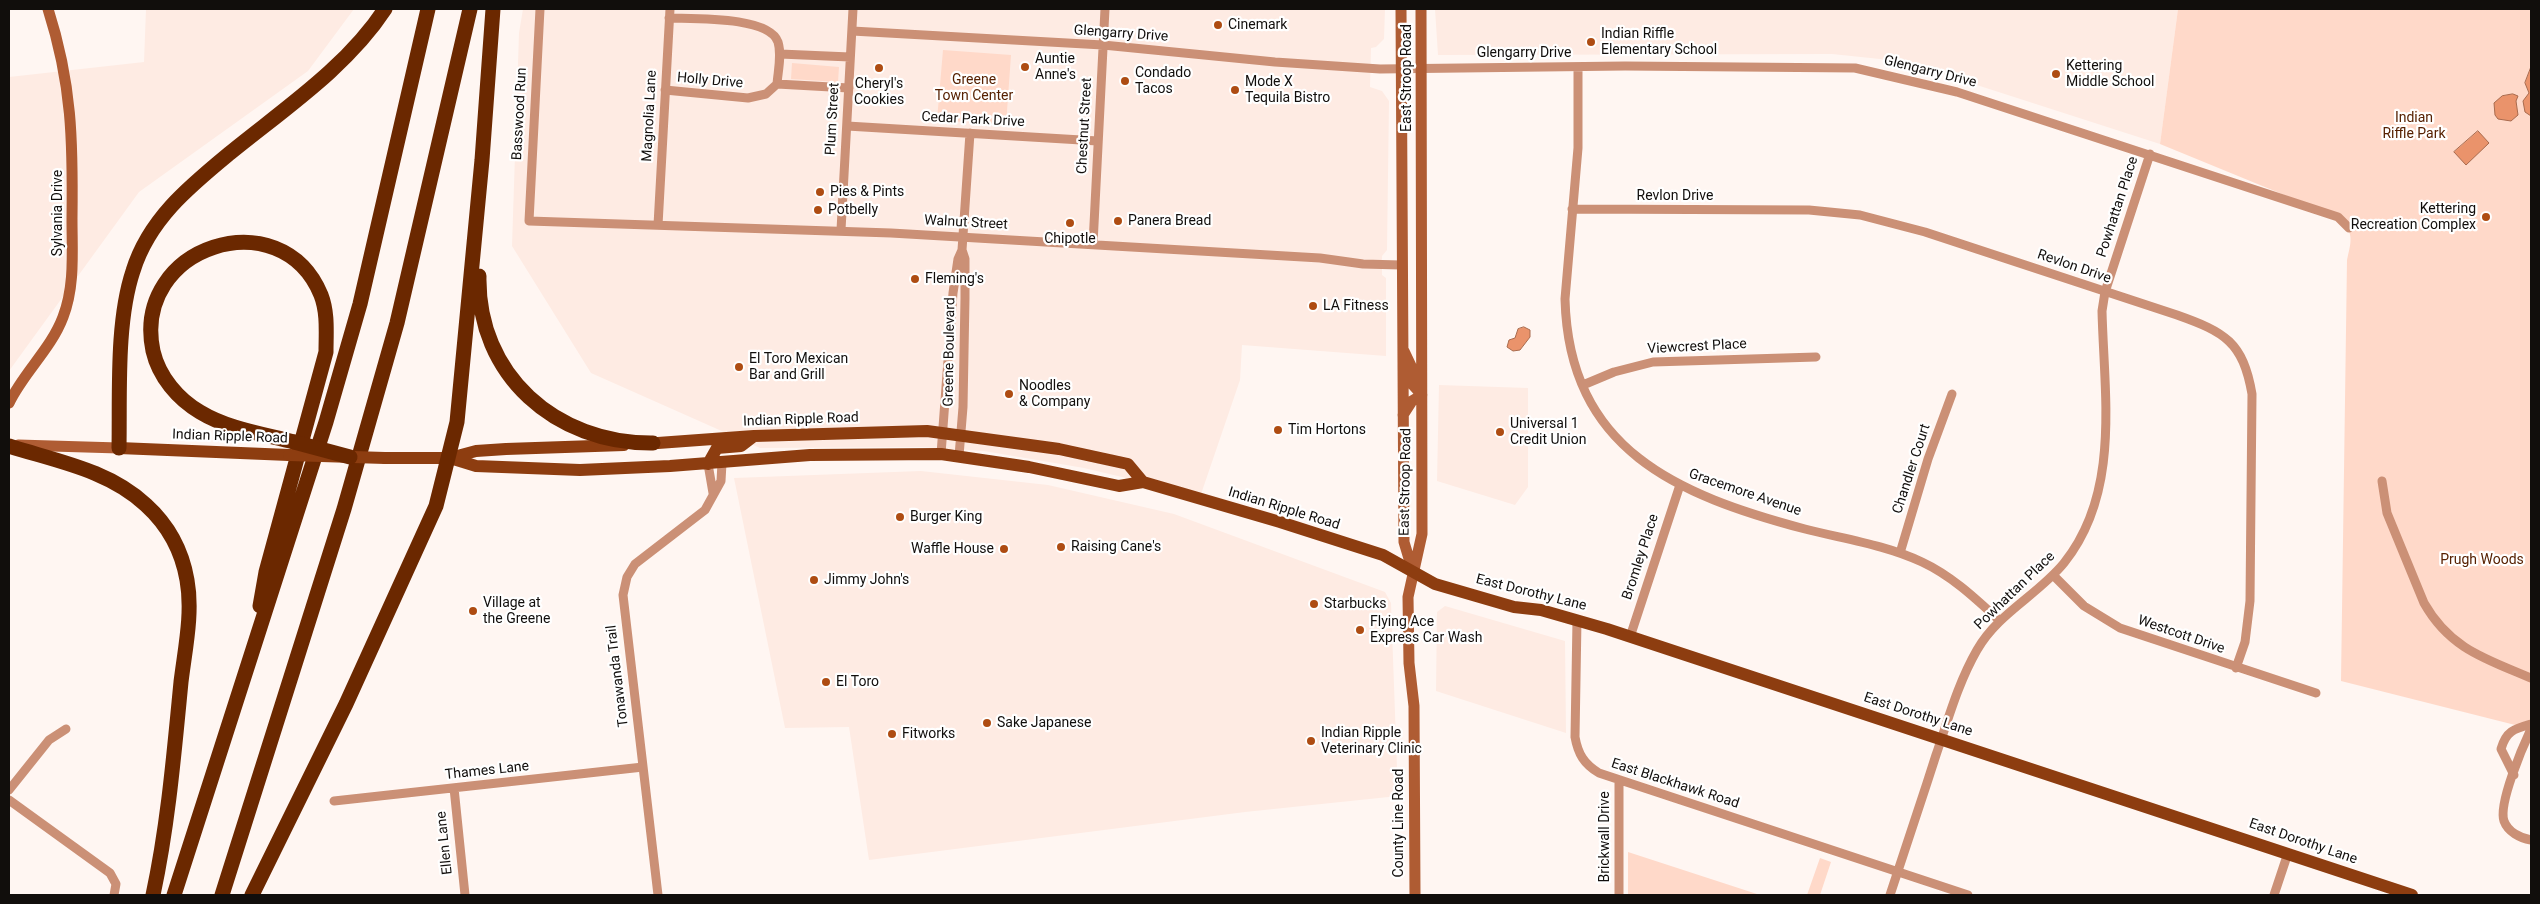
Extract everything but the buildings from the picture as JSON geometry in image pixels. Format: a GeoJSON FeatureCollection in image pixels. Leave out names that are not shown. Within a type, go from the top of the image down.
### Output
{"type":"FeatureCollection","features":[{"type":"Feature","properties":{"kind":"highway"},"geometry":{"type":"LineString","coordinates":[[119,448],[125,305],[134,268],[147,238],[165,213],[187,189],[333,68],[385,9]]}},
{"type":"Feature","properties":{"kind":"highway"},"geometry":{"type":"LineString","coordinates":[[174,895],[326,422],[360,304],[428,9]]}},
{"type":"Feature","properties":{"kind":"highway"},"geometry":{"type":"LineString","coordinates":[[222,895],[344,509],[394,332],[435,167],[470,9]]}},
{"type":"Feature","properties":{"kind":"highway"},"geometry":{"type":"LineString","coordinates":[[252,895],[399,591],[436,506],[450,458],[457,422],[482,160],[493,9]]}},
{"type":"Feature","properties":{"kind":"highway"},"geometry":{"type":"LineString","coordinates":[[482,160],[480,297],[488,339],[502,367],[529,398],[569,424],[611,438],[653,443]]}},
{"type":"Feature","properties":{"kind":"highway"},"geometry":{"type":"LineString","coordinates":[[249,665],[266,572],[326,352],[326,316],[321,296],[314,283],[304,270],[283,253],[268,247],[238,242],[223,243],[196,253],[186,260],[167,280],[154,306],[151,339],[160,369],[177,394],[202,413],[292,448],[350,457]]}},
{"type":"Feature","properties":{"kind":"highway"},"geometry":{"type":"LineString","coordinates":[[9,445],[87,470],[121,486],[138,497],[158,517],[177,546],[182,560],[188,589],[188,620],[165,840],[153,895]]}},
{"type":"Feature","properties":{"kind":"main road","name":"Sylvania Drive"},"geometry":{"type":"LineString","coordinates":[[9,403],[18,384],[55,336],[68,304],[72,278],[72,124],[64,66],[48,9]]}},
{"type":"Feature","properties":{"kind":"main road","name":"East Stroop Road"},"geometry":{"type":"LineString","coordinates":[[1401,9],[1399,68],[1404,542],[1413,572]]}},
{"type":"Feature","properties":{"kind":"main road","name":"East Stroop Road"},"geometry":{"type":"LineString","coordinates":[[1413,572],[1422,534],[1421,9]]}},
{"type":"Feature","properties":{"kind":"main road"},"geometry":{"type":"LineString","coordinates":[[1402,347],[1413,370],[1413,385],[1422,395],[1412,401],[1403,415]]}},
{"type":"Feature","properties":{"kind":"main road","name":"Indian Ripple Road"},"geometry":{"type":"LineString","coordinates":[[350,457],[450,458],[476,451],[506,449],[653,443],[754,436],[927,431],[1059,449],[1128,464],[1143,482]]}},
{"type":"Feature","properties":{"kind":"main road"},"geometry":{"type":"LineString","coordinates":[[708,464],[717,448],[741,446],[754,436]]}},
{"type":"Feature","properties":{"kind":"main road","name":"Indian Ripple Road"},"geometry":{"type":"LineString","coordinates":[[9,445],[119,448],[292,448]]}},
{"type":"Feature","properties":{"kind":"main road","name":"Indian Ripple Road"},"geometry":{"type":"LineString","coordinates":[[450,458],[476,466],[580,470],[708,464],[810,455],[941,454],[959,456],[1029,467],[1119,486],[1143,482],[1280,522],[1383,555],[1413,572]]}},
{"type":"Feature","properties":{"kind":"main road","name":"East Dorothy Lane"},"geometry":{"type":"LineString","coordinates":[[1413,572],[1435,584],[1514,607],[1542,610],[1630,637],[1942,738],[2412,895]]}},
{"type":"Feature","properties":{"kind":"main road","name":"County Line Road"},"geometry":{"type":"LineString","coordinates":[[1413,572],[1408,597],[1409,663],[1414,706],[1415,895]]}},
{"type":"Feature","properties":{"kind":"street","name":"Basswood Run"},"geometry":{"type":"LineString","coordinates":[[529,221],[540,9]]}},
{"type":"Feature","properties":{"kind":"street","name":"Plum Street"},"geometry":{"type":"LineString","coordinates":[[841,230],[853,9]]}},
{"type":"Feature","properties":{"kind":"street","name":"Chestnut Street"},"geometry":{"type":"LineString","coordinates":[[1093,244],[1105,9]]}},
{"type":"Feature","properties":{"kind":"street"},"geometry":{"type":"LineString","coordinates":[[669,13],[754,24],[772,31],[780,54],[777,84],[849,88]]}},
{"type":"Feature","properties":{"kind":"street","name":"Magnolia Lane"},"geometry":{"type":"LineString","coordinates":[[658,224],[669,13]]}},
{"type":"Feature","properties":{"kind":"street","name":"Glengarry Drive"},"geometry":{"type":"LineString","coordinates":[[852,31],[1103,45],[1332,66],[1399,68],[1855,68],[1957,92],[2112,144],[2150,154],[2338,217],[2349,228]]}},
{"type":"Feature","properties":{"kind":"street"},"geometry":{"type":"LineString","coordinates":[[780,54],[850,58]]}},
{"type":"Feature","properties":{"kind":"street","name":"Gracemore Avenue"},"geometry":{"type":"LineString","coordinates":[[1578,67],[1578,148],[1565,318],[1573,362],[1595,410],[1622,444],[1657,473],[1680,485],[1802,528],[1900,553],[1928,565],[1954,580],[2000,622]]}},
{"type":"Feature","properties":{"kind":"street","name":"Holly Drive"},"geometry":{"type":"LineString","coordinates":[[665,90],[748,98],[766,94],[777,84]]}},
{"type":"Feature","properties":{"kind":"street","name":"Cedar Park Drive"},"geometry":{"type":"LineString","coordinates":[[846,126],[1098,141]]}},
{"type":"Feature","properties":{"kind":"street","name":"Greene Boulevard"},"geometry":{"type":"LineString","coordinates":[[941,454],[954,284],[958,259],[962,250],[970,133]]}},
{"type":"Feature","properties":{"kind":"street","name":"Powhattan Place"},"geometry":{"type":"LineString","coordinates":[[1890,895],[1966,670],[1989,632],[2053,575],[2077,544],[2090,518],[2100,490],[2105,443],[2102,311],[2105,292],[2150,154]]}},
{"type":"Feature","properties":{"kind":"street","name":"Revlon Drive"},"geometry":{"type":"LineString","coordinates":[[1572,209],[1809,210],[1860,215],[1925,232],[2210,326],[2229,341],[2244,362],[2252,394],[2250,601],[2244,642],[2236,668]]}},
{"type":"Feature","properties":{"kind":"street","name":"Walnut Street"},"geometry":{"type":"LineString","coordinates":[[529,221],[841,230],[963,236],[1401,265]]}},
{"type":"Feature","properties":{"kind":"street","name":"Greene Boulevard"},"geometry":{"type":"LineString","coordinates":[[959,456],[963,407],[965,298],[965,259],[962,250]]}},
{"type":"Feature","properties":{"kind":"street","name":"Viewcrest Place"},"geometry":{"type":"LineString","coordinates":[[1583,385],[1614,372],[1653,362],[1816,357]]}},
{"type":"Feature","properties":{"kind":"street","name":"Chandler Court"},"geometry":{"type":"LineString","coordinates":[[1900,553],[1928,460],[1952,394]]}},
{"type":"Feature","properties":{"kind":"street","name":"Tonawanda Trail"},"geometry":{"type":"LineString","coordinates":[[658,895],[623,595],[624,585],[635,564],[705,510],[712,501],[713,493],[722,481],[722,463]]}},
{"type":"Feature","properties":{"kind":"street"},"geometry":{"type":"LineString","coordinates":[[708,464],[713,493]]}},
{"type":"Feature","properties":{"kind":"street"},"geometry":{"type":"LineString","coordinates":[[2382,481],[2388,513],[2424,604],[2431,616],[2445,633],[2472,653],[2531,678]]}},
{"type":"Feature","properties":{"kind":"street","name":"Bromley Place"},"geometry":{"type":"LineString","coordinates":[[1630,637],[1680,485]]}},
{"type":"Feature","properties":{"kind":"street","name":"Westcott Drive"},"geometry":{"type":"LineString","coordinates":[[2053,575],[2084,606],[2120,628],[2316,693]]}},
{"type":"Feature","properties":{"kind":"street","name":"East Blackhawk Road"},"geometry":{"type":"LineString","coordinates":[[1577,620],[1575,737],[1577,749],[1591,768],[1619,780],[1968,895]]}},
{"type":"Feature","properties":{"kind":"street"},"geometry":{"type":"LineString","coordinates":[[2514,775],[2501,749],[2504,737],[2512,729],[2531,724]]}},
{"type":"Feature","properties":{"kind":"street"},"geometry":{"type":"LineString","coordinates":[[9,790],[49,740],[66,729]]}},
{"type":"Feature","properties":{"kind":"street"},"geometry":{"type":"LineString","coordinates":[[2531,729],[2503,811],[2504,820],[2513,833],[2531,840]]}},
{"type":"Feature","properties":{"kind":"street","name":"Thames Lane"},"geometry":{"type":"LineString","coordinates":[[334,801],[643,768]]}},
{"type":"Feature","properties":{"kind":"street","name":"Brickwall Drive"},"geometry":{"type":"LineString","coordinates":[[1619,780],[1619,895]]}},
{"type":"Feature","properties":{"kind":"street","name":"Ellen Lane"},"geometry":{"type":"LineString","coordinates":[[454,788],[465,895]]}},
{"type":"Feature","properties":{"kind":"street"},"geometry":{"type":"LineString","coordinates":[[9,800],[110,873],[116,884],[114,895]]}},
{"type":"Feature","properties":{"kind":"street"},"geometry":{"type":"LineString","coordinates":[[2274,895],[2288,853]]}},
{"type":"Feature","properties":{"kind":"shaded area"},"geometry":{"type":"Polygon","coordinates":[[[146,9],[354,9],[308,71],[139,192],[9,371],[9,77],[144,62],[146,9]]]}},
{"type":"Feature","properties":{"kind":"shaded area"},"geometry":{"type":"Polygon","coordinates":[[[523,9],[1385,9],[1384,39],[1376,47],[1371,48],[1370,87],[1382,91],[1389,101],[1387,250],[1382,256],[1382,275],[1386,278],[1386,356],[1242,345],[1240,380],[1199,500],[1143,482],[1084,468],[984,451],[922,447],[760,448],[591,373],[512,246],[519,33],[523,9]]]}},
{"type":"Feature","properties":{"kind":"shaded area","name":"Kettering Middle School"},"geometry":{"type":"Polygon","coordinates":[[[1435,9],[2178,9],[2160,144],[1924,68],[1880,59],[1832,54],[1438,55],[1435,9]]]}},
{"type":"Feature","properties":{"kind":"shaded area"},"geometry":{"type":"Polygon","coordinates":[[[2531,67],[2531,116],[2525,112],[2523,101],[2529,93],[2525,83],[2531,67]]]}},
{"type":"Feature","properties":{"kind":"shaded area"},"geometry":{"type":"Polygon","coordinates":[[[2513,94],[2518,96],[2516,101],[2518,115],[2511,121],[2498,119],[2495,115],[2494,103],[2502,96],[2513,94]]]}},
{"type":"Feature","properties":{"kind":"shaded area"},"geometry":{"type":"Polygon","coordinates":[[[2478,131],[2489,143],[2466,165],[2454,152],[2478,131]]]}},
{"type":"Feature","properties":{"kind":"shaded area"},"geometry":{"type":"Polygon","coordinates":[[[1524,327],[1530,330],[1530,337],[1520,350],[1513,351],[1507,347],[1509,340],[1515,338],[1518,329],[1524,327]]]}},
{"type":"Feature","properties":{"kind":"shaded area"},"geometry":{"type":"Polygon","coordinates":[[[1439,385],[1528,388],[1528,487],[1515,505],[1437,481],[1439,385]]]}},
{"type":"Feature","properties":{"kind":"shaded area"},"geometry":{"type":"Polygon","coordinates":[[[921,471],[1048,485],[1174,514],[1385,592],[1391,603],[1398,796],[1245,812],[869,860],[849,727],[785,728],[734,478],[921,471]]]}},
{"type":"Feature","properties":{"kind":"shaded area"},"geometry":{"type":"Polygon","coordinates":[[[1445,606],[1565,641],[1566,733],[1436,691],[1437,612],[1445,606]]]}},
{"type":"Feature","properties":{"kind":"green space","name":"Indian Riffle Park"},"geometry":{"type":"Polygon","coordinates":[[[2178,9],[2531,9],[2531,729],[2341,681],[2347,260],[2351,241],[2350,236],[2347,227],[2338,217],[2160,144],[2178,9]]]}},
{"type":"Feature","properties":{"kind":"green space","name":"Greene Town Center"},"geometry":{"type":"Polygon","coordinates":[[[943,50],[1011,55],[1006,125],[937,120],[943,50]]]}},
{"type":"Feature","properties":{"kind":"green space"},"geometry":{"type":"Polygon","coordinates":[[[792,63],[839,67],[838,82],[791,79],[792,63]]]}},
{"type":"Feature","properties":{"kind":"green space"},"geometry":{"type":"Polygon","coordinates":[[[1628,852],[1760,895],[1628,895],[1628,852]]]}},
{"type":"Feature","properties":{"kind":"green space"},"geometry":{"type":"Polygon","coordinates":[[[1820,858],[1831,862],[1820,895],[1807,895],[1820,858]]]}},
{"type":"Feature","properties":{"kind":"place","name":"Cinemark"},"geometry":{"type":"Point","coordinates":[1218,25]}},
{"type":"Feature","properties":{"kind":"place","name":"Indian Riffle Elementary School"},"geometry":{"type":"Point","coordinates":[1591,42]}},
{"type":"Feature","properties":{"kind":"place","name":"Auntie Anne's"},"geometry":{"type":"Point","coordinates":[1025,67]}},
{"type":"Feature","properties":{"kind":"place","name":"Cheryl's Cookies"},"geometry":{"type":"Point","coordinates":[879,68]}},
{"type":"Feature","properties":{"kind":"place","name":"Kettering Middle School"},"geometry":{"type":"Point","coordinates":[2056,74]}},
{"type":"Feature","properties":{"kind":"place","name":"Condado Tacos"},"geometry":{"type":"Point","coordinates":[1125,81]}},
{"type":"Feature","properties":{"kind":"place","name":"Mode X Tequila Bistro"},"geometry":{"type":"Point","coordinates":[1235,90]}},
{"type":"Feature","properties":{"kind":"place","name":"Pies & Pints"},"geometry":{"type":"Point","coordinates":[820,192]}},
{"type":"Feature","properties":{"kind":"place","name":"Potbelly"},"geometry":{"type":"Point","coordinates":[818,210]}},
{"type":"Feature","properties":{"kind":"place","name":"Kettering Recreation Complex"},"geometry":{"type":"Point","coordinates":[2486,217]}},
{"type":"Feature","properties":{"kind":"place","name":"Panera Bread"},"geometry":{"type":"Point","coordinates":[1118,221]}},
{"type":"Feature","properties":{"kind":"place","name":"Chipotle"},"geometry":{"type":"Point","coordinates":[1070,223]}},
{"type":"Feature","properties":{"kind":"place","name":"Fleming's"},"geometry":{"type":"Point","coordinates":[915,279]}},
{"type":"Feature","properties":{"kind":"place","name":"LA Fitness"},"geometry":{"type":"Point","coordinates":[1313,306]}},
{"type":"Feature","properties":{"kind":"place","name":"El Toro Mexican Bar and Grill"},"geometry":{"type":"Point","coordinates":[739,367]}},
{"type":"Feature","properties":{"kind":"place","name":"Noodles & Company"},"geometry":{"type":"Point","coordinates":[1009,394]}},
{"type":"Feature","properties":{"kind":"place","name":"Tim Hortons"},"geometry":{"type":"Point","coordinates":[1278,430]}},
{"type":"Feature","properties":{"kind":"place","name":"Universal 1 Credit Union"},"geometry":{"type":"Point","coordinates":[1500,432]}},
{"type":"Feature","properties":{"kind":"place","name":"Burger King"},"geometry":{"type":"Point","coordinates":[900,517]}},
{"type":"Feature","properties":{"kind":"place","name":"Raising Cane's"},"geometry":{"type":"Point","coordinates":[1061,547]}},
{"type":"Feature","properties":{"kind":"place","name":"Waffle House"},"geometry":{"type":"Point","coordinates":[1004,549]}},
{"type":"Feature","properties":{"kind":"place","name":"Jimmy John's"},"geometry":{"type":"Point","coordinates":[814,580]}},
{"type":"Feature","properties":{"kind":"place","name":"Starbucks"},"geometry":{"type":"Point","coordinates":[1314,604]}},
{"type":"Feature","properties":{"kind":"place","name":"Village at the Greene"},"geometry":{"type":"Point","coordinates":[473,611]}},
{"type":"Feature","properties":{"kind":"place","name":"Flying Ace Express Car Wash"},"geometry":{"type":"Point","coordinates":[1360,630]}},
{"type":"Feature","properties":{"kind":"place","name":"El Toro"},"geometry":{"type":"Point","coordinates":[826,682]}},
{"type":"Feature","properties":{"kind":"place","name":"Sake Japanese"},"geometry":{"type":"Point","coordinates":[987,723]}},
{"type":"Feature","properties":{"kind":"place","name":"Fitworks"},"geometry":{"type":"Point","coordinates":[892,734]}},
{"type":"Feature","properties":{"kind":"place","name":"Indian Ripple Veterinary Clinic"},"geometry":{"type":"Point","coordinates":[1311,741]}},
{"type":"Feature","properties":{"kind":"park label","name":"Prugh Woods"},"geometry":{"type":"Point","coordinates":[2482,560]}}]}
